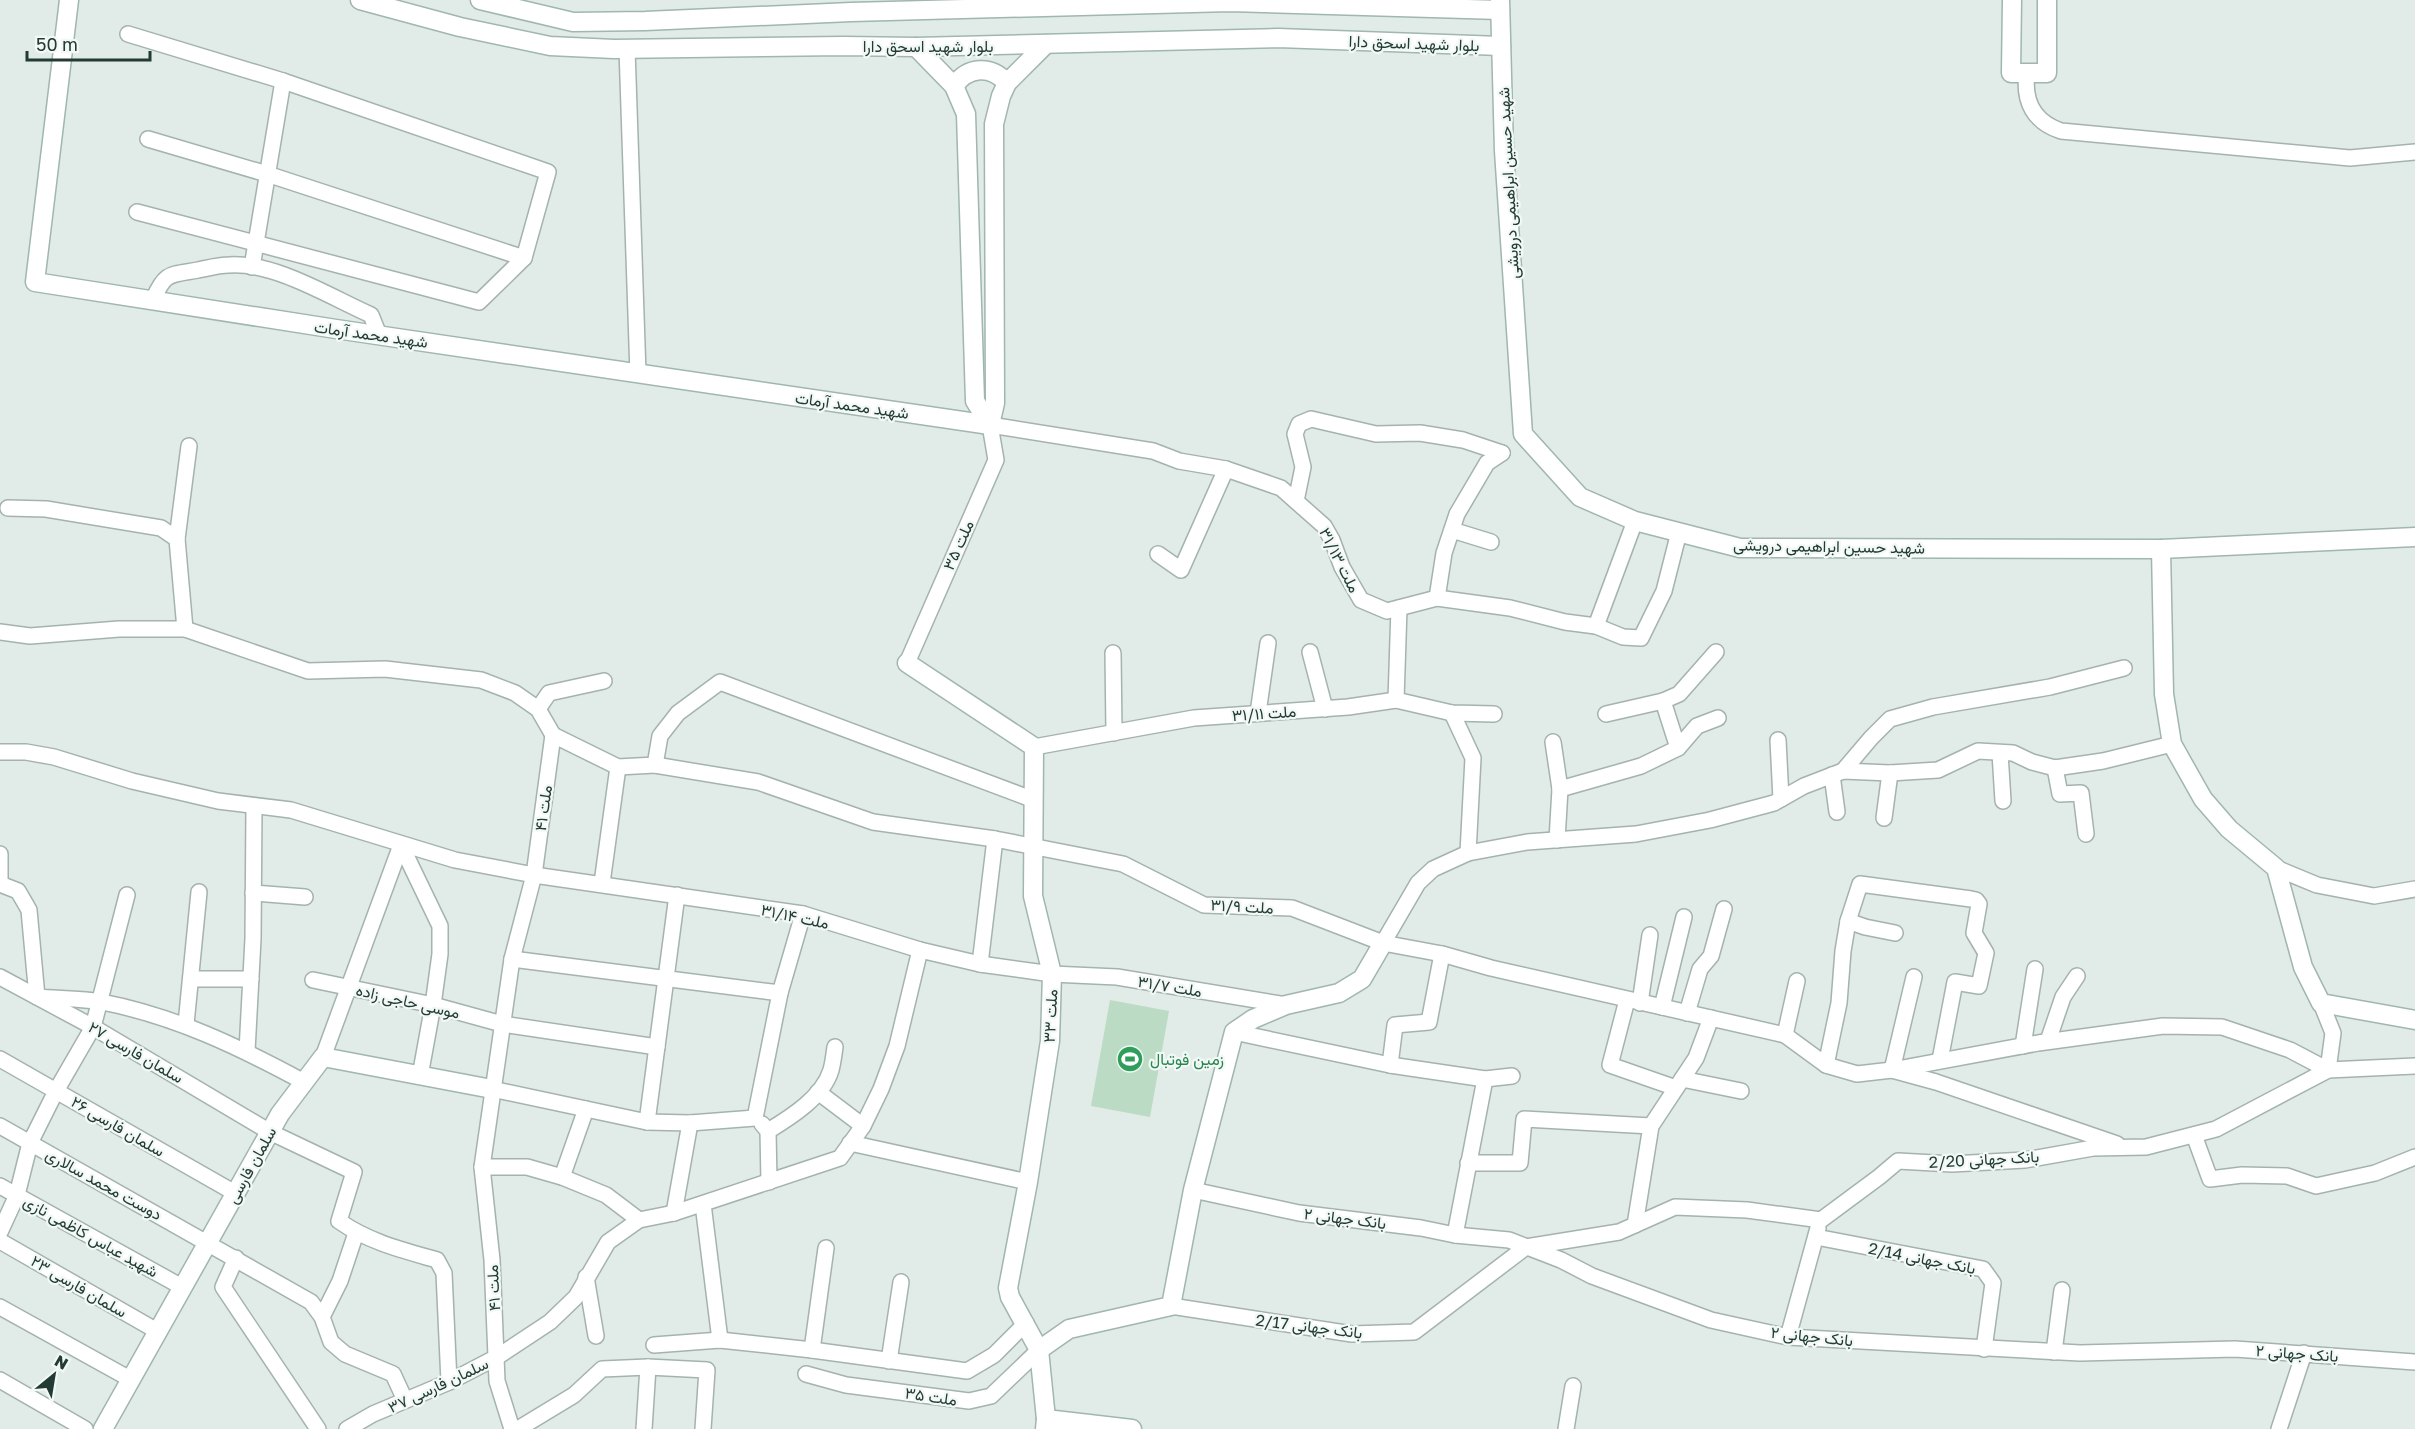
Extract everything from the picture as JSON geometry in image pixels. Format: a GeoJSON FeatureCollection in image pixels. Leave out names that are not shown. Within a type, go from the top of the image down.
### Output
{"type":"FeatureCollection","features":[{"type":"Feature","properties":{"kind":"street","name":"شهید محمد آرمات"},"geometry":{"type":"LineString","coordinates":[[69,0],[34,282],[990,425]]}},
{"type":"Feature","properties":{"kind":"street","name":"بلوار شهید اسحق دارا"},"geometry":{"type":"LineString","coordinates":[[360,0],[388,4],[460,27],[550,46],[627,49],[915,47],[1278,38],[1501,46]]}},
{"type":"Feature","properties":{"kind":"street","name":"بلوار شهید اسحق دارا"},"geometry":{"type":"LineString","coordinates":[[480,0],[573,22],[1230,2],[1500,5]]}},
{"type":"Feature","properties":{"kind":"street"},"geometry":{"type":"LineString","coordinates":[[2012,0],[2011,73],[2047,73],[2047,0]]}},
{"type":"Feature","properties":{"kind":"street","name":"شهید حسین ابراهیمی درویشی"},"geometry":{"type":"LineString","coordinates":[[1500,5],[1504,151],[1523,434],[1580,497],[1635,521],[1740,548],[2161,549],[2415,537]]}},
{"type":"Feature","properties":{"kind":"street"},"geometry":{"type":"LineString","coordinates":[[128,34],[283,81],[548,172],[524,258],[479,302],[137,212]]}},
{"type":"Feature","properties":{"kind":"street"},"geometry":{"type":"LineString","coordinates":[[990,425],[995,403],[994,124],[1004,89],[1046,44]]}},
{"type":"Feature","properties":{"kind":"street"},"geometry":{"type":"LineString","coordinates":[[915,47],[956,89],[966,114],[975,401],[990,425]]}},
{"type":"Feature","properties":{"kind":"street"},"geometry":{"type":"LineString","coordinates":[[627,49],[638,374]]}},
{"type":"Feature","properties":{"kind":"street"},"geometry":{"type":"LineString","coordinates":[[2027,73],[2025,89],[2034,113],[2045,126],[2061,131],[2350,158],[2415,152]]}},
{"type":"Feature","properties":{"kind":"street"},"geometry":{"type":"LineString","coordinates":[[956,89],[967,81],[981,77],[1004,89]]}},
{"type":"Feature","properties":{"kind":"street"},"geometry":{"type":"LineString","coordinates":[[252,267],[283,81]]}},
{"type":"Feature","properties":{"kind":"street"},"geometry":{"type":"LineString","coordinates":[[148,139],[267,174],[524,258]]}},
{"type":"Feature","properties":{"kind":"street"},"geometry":{"type":"LineString","coordinates":[[153,300],[160,283],[170,274],[231,264],[252,267],[274,271],[370,315],[379,334]]}},
{"type":"Feature","properties":{"kind":"street"},"geometry":{"type":"LineString","coordinates":[[1296,501],[1303,467],[1294,434],[1299,424],[1311,419],[1376,434],[1420,433],[1463,440],[1502,453],[1487,463],[1457,514],[1444,553],[1437,598]]}},
{"type":"Feature","properties":{"kind":"street","name":"ملت ۳۱/۱۳"},"geometry":{"type":"LineString","coordinates":[[990,425],[1153,451],[1179,461],[1226,469],[1281,488],[1324,526],[1342,567],[1361,600],[1387,611],[1437,598],[1510,609],[1565,622],[1596,626],[1623,637],[1641,638],[1664,591],[1679,532]]}},
{"type":"Feature","properties":{"kind":"street","name":"ملت ۳۵"},"geometry":{"type":"LineString","coordinates":[[907,663],[996,460],[990,425]]}},
{"type":"Feature","properties":{"kind":"street"},"geometry":{"type":"LineString","coordinates":[[185,629],[177,539],[189,446]]}},
{"type":"Feature","properties":{"kind":"street"},"geometry":{"type":"LineString","coordinates":[[1158,554],[1181,570],[1226,469]]}},
{"type":"Feature","properties":{"kind":"street"},"geometry":{"type":"LineString","coordinates":[[8,508],[46,509],[151,526],[161,528],[177,539]]}},
{"type":"Feature","properties":{"kind":"street"},"geometry":{"type":"LineString","coordinates":[[1596,626],[1635,521]]}},
{"type":"Feature","properties":{"kind":"street"},"geometry":{"type":"LineString","coordinates":[[1452,530],[1491,542]]}},
{"type":"Feature","properties":{"kind":"street"},"geometry":{"type":"LineString","coordinates":[[2161,549],[2164,694],[2172,744],[2203,799],[2229,829],[2276,868],[2317,885],[2374,896],[2415,890]]}},
{"type":"Feature","properties":{"kind":"street"},"geometry":{"type":"LineString","coordinates":[[1396,700],[1399,608]]}},
{"type":"Feature","properties":{"kind":"street"},"geometry":{"type":"LineString","coordinates":[[0,632],[30,636],[119,629],[185,629],[308,671],[385,669],[482,680],[515,693],[538,709],[553,735],[618,767],[655,765],[660,736],[678,712],[720,682],[1034,800]]}},
{"type":"Feature","properties":{"kind":"street"},"geometry":{"type":"LineString","coordinates":[[1258,713],[1268,643]]}},
{"type":"Feature","properties":{"kind":"street"},"geometry":{"type":"LineString","coordinates":[[1310,652],[1325,709]]}},
{"type":"Feature","properties":{"kind":"street"},"geometry":{"type":"LineString","coordinates":[[1606,714],[1663,701],[1679,694],[1716,652]]}},
{"type":"Feature","properties":{"kind":"street"},"geometry":{"type":"LineString","coordinates":[[1113,653],[1114,733]]}},
{"type":"Feature","properties":{"kind":"street"},"geometry":{"type":"LineString","coordinates":[[907,663],[1034,747]]}},
{"type":"Feature","properties":{"kind":"street"},"geometry":{"type":"LineString","coordinates":[[1838,812],[1837,773],[1890,719],[1933,707],[2050,687],[2124,668]]}},
{"type":"Feature","properties":{"kind":"street"},"geometry":{"type":"LineString","coordinates":[[538,709],[549,693],[604,681]]}},
{"type":"Feature","properties":{"kind":"street","name":"ملت ۳۱/۱۱"},"geometry":{"type":"LineString","coordinates":[[1034,747],[1194,718],[1325,709],[1396,700],[1452,713],[1494,714]]}},
{"type":"Feature","properties":{"kind":"street"},"geometry":{"type":"LineString","coordinates":[[1663,701],[1678,748]]}},
{"type":"Feature","properties":{"kind":"street"},"geometry":{"type":"LineString","coordinates":[[1452,713],[1473,758],[1468,853]]}},
{"type":"Feature","properties":{"kind":"street"},"geometry":{"type":"LineString","coordinates":[[1560,789],[1641,766],[1678,748],[1697,726],[1718,718]]}},
{"type":"Feature","properties":{"kind":"street","name":"ملت ۴۱"},"geometry":{"type":"LineString","coordinates":[[512,1429],[497,1381],[492,1260],[482,1167],[512,958],[534,875],[553,735]]}},
{"type":"Feature","properties":{"kind":"street"},"geometry":{"type":"LineString","coordinates":[[1778,740],[1781,800]]}},
{"type":"Feature","properties":{"kind":"street"},"geometry":{"type":"LineString","coordinates":[[1553,742],[1560,789],[1557,840]]}},
{"type":"Feature","properties":{"kind":"street"},"geometry":{"type":"LineString","coordinates":[[1039,1350],[1069,1329],[1171,1306],[1193,1190],[1234,1032],[1253,1019],[1286,1005],[1339,993],[1362,979],[1418,883],[1433,869],[1468,853],[1527,842],[1636,834],[1710,820],[1774,803],[1804,786],[1837,773],[1938,770],[1978,752],[2013,753],[2032,762],[2055,768],[2103,761],[2172,744]]}},
{"type":"Feature","properties":{"kind":"street","name":"ملت ۳۳"},"geometry":{"type":"LineString","coordinates":[[1034,747],[1033,896],[1052,974],[1050,1041],[1028,1182],[1008,1288],[1010,1297],[1039,1350],[1045,1424]]}},
{"type":"Feature","properties":{"kind":"street","name":"ملت ۳۱/۱۴"},"geometry":{"type":"LineString","coordinates":[[0,752],[26,752],[54,757],[132,781],[218,801],[291,810],[455,860],[534,875],[602,883],[803,914],[920,950],[980,964],[1052,974]]}},
{"type":"Feature","properties":{"kind":"street"},"geometry":{"type":"LineString","coordinates":[[2000,753],[2003,801]]}},
{"type":"Feature","properties":{"kind":"street","name":"ملت ۳۱/۹"},"geometry":{"type":"LineString","coordinates":[[655,765],[758,782],[873,822],[995,839],[1123,864],[1203,905],[1292,908],[1383,943],[1442,954],[1634,1002],[1785,1035]]}},
{"type":"Feature","properties":{"kind":"street"},"geometry":{"type":"LineString","coordinates":[[602,883],[618,767]]}},
{"type":"Feature","properties":{"kind":"street"},"geometry":{"type":"LineString","coordinates":[[2055,768],[2060,794],[2081,793],[2086,834]]}},
{"type":"Feature","properties":{"kind":"street"},"geometry":{"type":"LineString","coordinates":[[1884,819],[1890,773]]}},
{"type":"Feature","properties":{"kind":"street"},"geometry":{"type":"LineString","coordinates":[[247,1051],[251,979],[254,806]]}},
{"type":"Feature","properties":{"kind":"street"},"geometry":{"type":"LineString","coordinates":[[980,964],[995,839]]}},
{"type":"Feature","properties":{"kind":"street"},"geometry":{"type":"LineString","coordinates":[[401,845],[323,1057],[492,1089],[647,1122],[690,1123],[755,1118],[768,1131],[769,1182]]}},
{"type":"Feature","properties":{"kind":"street"},"geometry":{"type":"LineString","coordinates":[[401,845],[440,926],[440,954],[420,1076]]}},
{"type":"Feature","properties":{"kind":"street"},"geometry":{"type":"LineString","coordinates":[[0,854],[0,884],[18,891],[29,910],[37,997],[100,1001],[186,1024],[247,1051],[304,1082]]}},
{"type":"Feature","properties":{"kind":"street"},"geometry":{"type":"LineString","coordinates":[[1797,981],[1785,1035],[1826,1065],[1857,1074],[1892,1070],[2048,1041],[2163,1026],[2222,1027],[2290,1050],[2328,1070],[2333,1033],[2303,967],[2276,868]]}},
{"type":"Feature","properties":{"kind":"street"},"geometry":{"type":"LineString","coordinates":[[1826,1065],[1839,1003],[1848,921],[1860,884],[1971,898],[1979,904],[1974,933],[1986,953],[1982,978],[1979,986],[1955,982],[1940,1060]]}},
{"type":"Feature","properties":{"kind":"street"},"geometry":{"type":"LineString","coordinates":[[186,1024],[199,892]]}},
{"type":"Feature","properties":{"kind":"street"},"geometry":{"type":"LineString","coordinates":[[253,893],[305,897]]}},
{"type":"Feature","properties":{"kind":"street"},"geometry":{"type":"LineString","coordinates":[[0,1232],[17,1195],[30,1143],[56,1091],[93,1027],[127,895]]}},
{"type":"Feature","properties":{"kind":"street"},"geometry":{"type":"LineString","coordinates":[[647,1122],[677,895]]}},
{"type":"Feature","properties":{"kind":"street"},"geometry":{"type":"LineString","coordinates":[[1687,1013],[1700,969],[1711,956],[1724,909]]}},
{"type":"Feature","properties":{"kind":"street"},"geometry":{"type":"LineString","coordinates":[[755,1118],[780,993],[803,914]]}},
{"type":"Feature","properties":{"kind":"street"},"geometry":{"type":"LineString","coordinates":[[1662,1007],[1684,917]]}},
{"type":"Feature","properties":{"kind":"street"},"geometry":{"type":"LineString","coordinates":[[1848,921],[1895,933]]}},
{"type":"Feature","properties":{"kind":"street"},"geometry":{"type":"LineString","coordinates":[[1650,935],[1634,1002],[1610,1065],[1679,1084],[1742,1091]]}},
{"type":"Feature","properties":{"kind":"street"},"geometry":{"type":"LineString","coordinates":[[482,1167],[527,1167],[562,1176],[606,1195],[639,1220],[674,1213],[840,1158],[863,1126],[881,1089],[897,1046],[920,950]]}},
{"type":"Feature","properties":{"kind":"street"},"geometry":{"type":"LineString","coordinates":[[1390,1065],[1395,1025],[1429,1022],[1442,954]]}},
{"type":"Feature","properties":{"kind":"street"},"geometry":{"type":"LineString","coordinates":[[512,958],[780,993]]}},
{"type":"Feature","properties":{"kind":"street"},"geometry":{"type":"LineString","coordinates":[[2024,1046],[2035,969]]}},
{"type":"Feature","properties":{"kind":"street","name":"ملت ۳۱/۷"},"geometry":{"type":"LineString","coordinates":[[1052,974],[1117,977],[1286,1005]]}},
{"type":"Feature","properties":{"kind":"street","name":"سلمان فارسی ۲۷"},"geometry":{"type":"LineString","coordinates":[[0,976],[93,1027],[270,1132],[354,1172],[339,1221],[356,1233]]}},
{"type":"Feature","properties":{"kind":"street"},"geometry":{"type":"LineString","coordinates":[[2048,1041],[2063,997],[2077,976]]}},
{"type":"Feature","properties":{"kind":"street"},"geometry":{"type":"LineString","coordinates":[[1892,1070],[1914,977]]}},
{"type":"Feature","properties":{"kind":"street"},"geometry":{"type":"LineString","coordinates":[[191,979],[251,979]]}},
{"type":"Feature","properties":{"kind":"street","name":"موسی حاجی زاده"},"geometry":{"type":"LineString","coordinates":[[314,980],[433,1005],[502,1024],[657,1047]]}},
{"type":"Feature","properties":{"kind":"street"},"geometry":{"type":"LineString","coordinates":[[2321,1004],[2415,1020]]}},
{"type":"Feature","properties":{"kind":"street"},"geometry":{"type":"LineString","coordinates":[[1635,1226],[1651,1126],[1696,1058],[1711,1018]]}},
{"type":"Feature","properties":{"kind":"street"},"geometry":{"type":"LineString","coordinates":[[1234,1032],[1390,1065],[1485,1079],[1512,1076]]}},
{"type":"Feature","properties":{"kind":"street"},"geometry":{"type":"LineString","coordinates":[[768,1131],[793,1116],[818,1092],[831,1072],[835,1047]]}},
{"type":"Feature","properties":{"kind":"street","name":"سلمان فارسی"},"geometry":{"type":"LineString","coordinates":[[103,1429],[270,1132],[323,1057]]}},
{"type":"Feature","properties":{"kind":"street","name":"سلمان فارسی ۲۶"},"geometry":{"type":"LineString","coordinates":[[0,1059],[235,1193]]}},
{"type":"Feature","properties":{"kind":"street","name":"بانک جهانی 2/20"},"geometry":{"type":"LineString","coordinates":[[1821,1220],[1898,1161],[1952,1164],[2025,1160],[2094,1148],[2146,1147],[2216,1129],[2328,1070],[2415,1066]]}},
{"type":"Feature","properties":{"kind":"street"},"geometry":{"type":"LineString","coordinates":[[1892,1070],[1936,1082],[2128,1148]]}},
{"type":"Feature","properties":{"kind":"street"},"geometry":{"type":"LineString","coordinates":[[1455,1235],[1485,1079]]}},
{"type":"Feature","properties":{"kind":"street"},"geometry":{"type":"LineString","coordinates":[[818,1092],[863,1126]]}},
{"type":"Feature","properties":{"kind":"street"},"geometry":{"type":"LineString","coordinates":[[562,1176],[586,1109]]}},
{"type":"Feature","properties":{"kind":"street"},"geometry":{"type":"LineString","coordinates":[[1468,1163],[1520,1163],[1524,1119],[1651,1126]]}},
{"type":"Feature","properties":{"kind":"street"},"geometry":{"type":"LineString","coordinates":[[674,1213],[690,1123]]}},
{"type":"Feature","properties":{"kind":"street","name":"دوست محمد سالاری"},"geometry":{"type":"LineString","coordinates":[[0,1126],[311,1302],[322,1317]]}},
{"type":"Feature","properties":{"kind":"street"},"geometry":{"type":"LineString","coordinates":[[2194,1135],[2210,1179],[2242,1175],[2287,1176],[2316,1186],[2375,1173],[2415,1157]]}},
{"type":"Feature","properties":{"kind":"street"},"geometry":{"type":"LineString","coordinates":[[850,1143],[1028,1182]]}},
{"type":"Feature","properties":{"kind":"street","name":"شهید عباس کاظمی نازی"},"geometry":{"type":"LineString","coordinates":[[0,1186],[182,1287]]}},
{"type":"Feature","properties":{"kind":"street","name":"بانک جهانی ۲"},"geometry":{"type":"LineString","coordinates":[[1193,1190],[1299,1213],[1421,1228],[1455,1235],[1509,1240],[1561,1260],[1592,1276],[1711,1320],[1788,1337],[2054,1352],[2235,1349],[2415,1362]]}},
{"type":"Feature","properties":{"kind":"street"},"geometry":{"type":"LineString","coordinates":[[702,1204],[720,1340]]}},
{"type":"Feature","properties":{"kind":"street"},"geometry":{"type":"LineString","coordinates":[[1526,1247],[1620,1232],[1675,1207],[1747,1209],[1821,1220],[1788,1337]]}},
{"type":"Feature","properties":{"kind":"street","name":"سلمان فارسی ۳۷"},"geometry":{"type":"LineString","coordinates":[[347,1429],[497,1357],[550,1322],[576,1297],[608,1242],[639,1220]]}},
{"type":"Feature","properties":{"kind":"street"},"geometry":{"type":"LineString","coordinates":[[405,1400],[393,1374],[345,1354],[331,1342],[322,1317],[340,1281],[356,1233],[384,1245],[437,1260],[444,1273],[449,1382]]}},
{"type":"Feature","properties":{"kind":"street","name":"بانک جهانی 2/14"},"geometry":{"type":"LineString","coordinates":[[1816,1236],[1983,1269],[1993,1283],[1984,1349]]}},
{"type":"Feature","properties":{"kind":"street","name":"سلمان فارسی ۲۳"},"geometry":{"type":"LineString","coordinates":[[0,1241],[157,1331]]}},
{"type":"Feature","properties":{"kind":"street","name":"بانک جهانی 2/17"},"geometry":{"type":"LineString","coordinates":[[1171,1306],[1352,1334],[1414,1332],[1526,1247]]}},
{"type":"Feature","properties":{"kind":"street"},"geometry":{"type":"LineString","coordinates":[[812,1350],[826,1248]]}},
{"type":"Feature","properties":{"kind":"street"},"geometry":{"type":"LineString","coordinates":[[236,1258],[224,1287],[318,1429]]}},
{"type":"Feature","properties":{"kind":"street"},"geometry":{"type":"LineString","coordinates":[[586,1277],[596,1336]]}},
{"type":"Feature","properties":{"kind":"street"},"geometry":{"type":"LineString","coordinates":[[889,1360],[902,1282]]}},
{"type":"Feature","properties":{"kind":"street"},"geometry":{"type":"LineString","coordinates":[[2054,1352],[2062,1290]]}},
{"type":"Feature","properties":{"kind":"street"},"geometry":{"type":"LineString","coordinates":[[0,1307],[130,1379]]}},
{"type":"Feature","properties":{"kind":"street"},"geometry":{"type":"LineString","coordinates":[[654,1345],[720,1340],[967,1371],[994,1354],[1026,1323]]}},
{"type":"Feature","properties":{"kind":"street","name":"ملت ۳۵"},"geometry":{"type":"LineString","coordinates":[[806,1374],[846,1385],[969,1401],[991,1396],[1039,1350]]}},
{"type":"Feature","properties":{"kind":"street"},"geometry":{"type":"LineString","coordinates":[[2279,1429],[2304,1353]]}},
{"type":"Feature","properties":{"kind":"street"},"geometry":{"type":"LineString","coordinates":[[644,1429],[648,1366]]}},
{"type":"Feature","properties":{"kind":"street"},"geometry":{"type":"LineString","coordinates":[[518,1429],[574,1395],[602,1369],[648,1366],[707,1370],[703,1429]]}},
{"type":"Feature","properties":{"kind":"street"},"geometry":{"type":"LineString","coordinates":[[0,1380],[85,1429]]}},
{"type":"Feature","properties":{"kind":"street"},"geometry":{"type":"LineString","coordinates":[[1566,1429],[1573,1386]]}},
{"type":"Feature","properties":{"kind":"street"},"geometry":{"type":"LineString","coordinates":[[1045,1424],[1132,1429]]}},
{"type":"Feature","properties":{"kind":"green space","name":"زمین فوتبال"},"geometry":{"type":"Polygon","coordinates":[[[1110,1000],[1169,1011],[1150,1117],[1091,1106],[1110,1000]]]}},
{"type":"Feature","properties":{"kind":"place","name":"زمین فوتبال"},"geometry":{"type":"Point","coordinates":[1130,1059]}}]}
